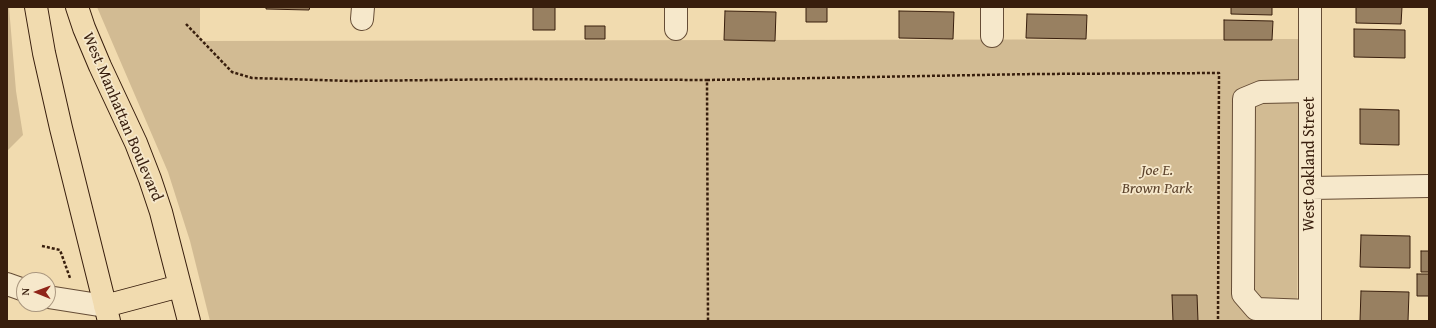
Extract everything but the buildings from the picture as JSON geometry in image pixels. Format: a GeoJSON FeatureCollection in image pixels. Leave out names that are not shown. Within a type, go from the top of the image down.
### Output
{"type":"FeatureCollection","features":[{"type":"Feature","properties":{"kind":"main road"},"geometry":{"type":"LineString","coordinates":[[36,7],[44,53],[61,128],[107,314],[180,286]]}},
{"type":"Feature","properties":{"kind":"main road","name":"West Manhattan Boulevard"},"geometry":{"type":"LineString","coordinates":[[77,7],[100,66],[136,143],[150,179],[161,212],[189,321]]}},
{"type":"Feature","properties":{"kind":"street"},"geometry":{"type":"LineString","coordinates":[[676,7],[676,29]]}},
{"type":"Feature","properties":{"kind":"street"},"geometry":{"type":"LineString","coordinates":[[992,7],[992,36]]}},
{"type":"Feature","properties":{"kind":"street","name":"West Oakland Street"},"geometry":{"type":"LineString","coordinates":[[1310,7],[1310,316]]}},
{"type":"Feature","properties":{"kind":"street"},"geometry":{"type":"LineString","coordinates":[[1310,91],[1261,92],[1244,99],[1243,294],[1256,309],[1310,316]]}},
{"type":"Feature","properties":{"kind":"street"},"geometry":{"type":"LineString","coordinates":[[1310,188],[1429,186]]}},
{"type":"Feature","properties":{"kind":"street"},"geometry":{"type":"LineString","coordinates":[[56,298],[107,314]]}},
{"type":"Feature","properties":{"kind":"path"},"geometry":{"type":"LineString","coordinates":[[186,24],[232,72],[252,78],[352,81],[518,79],[707,80],[1026,74],[1219,73],[1218,321]]}},
{"type":"Feature","properties":{"kind":"path"},"geometry":{"type":"LineString","coordinates":[[707,80],[708,321]]}},
{"type":"Feature","properties":{"kind":"green space"},"geometry":{"type":"Polygon","coordinates":[[[7,7],[9,7],[16,91],[23,135],[7,151],[7,7]]]}},
{"type":"Feature","properties":{"kind":"green space","name":"Joe E. Brown Park"},"geometry":{"type":"Polygon","coordinates":[[[97,7],[200,7],[200,41],[1300,39],[1297,321],[210,321],[190,241],[168,172],[97,7]]]}}]}
